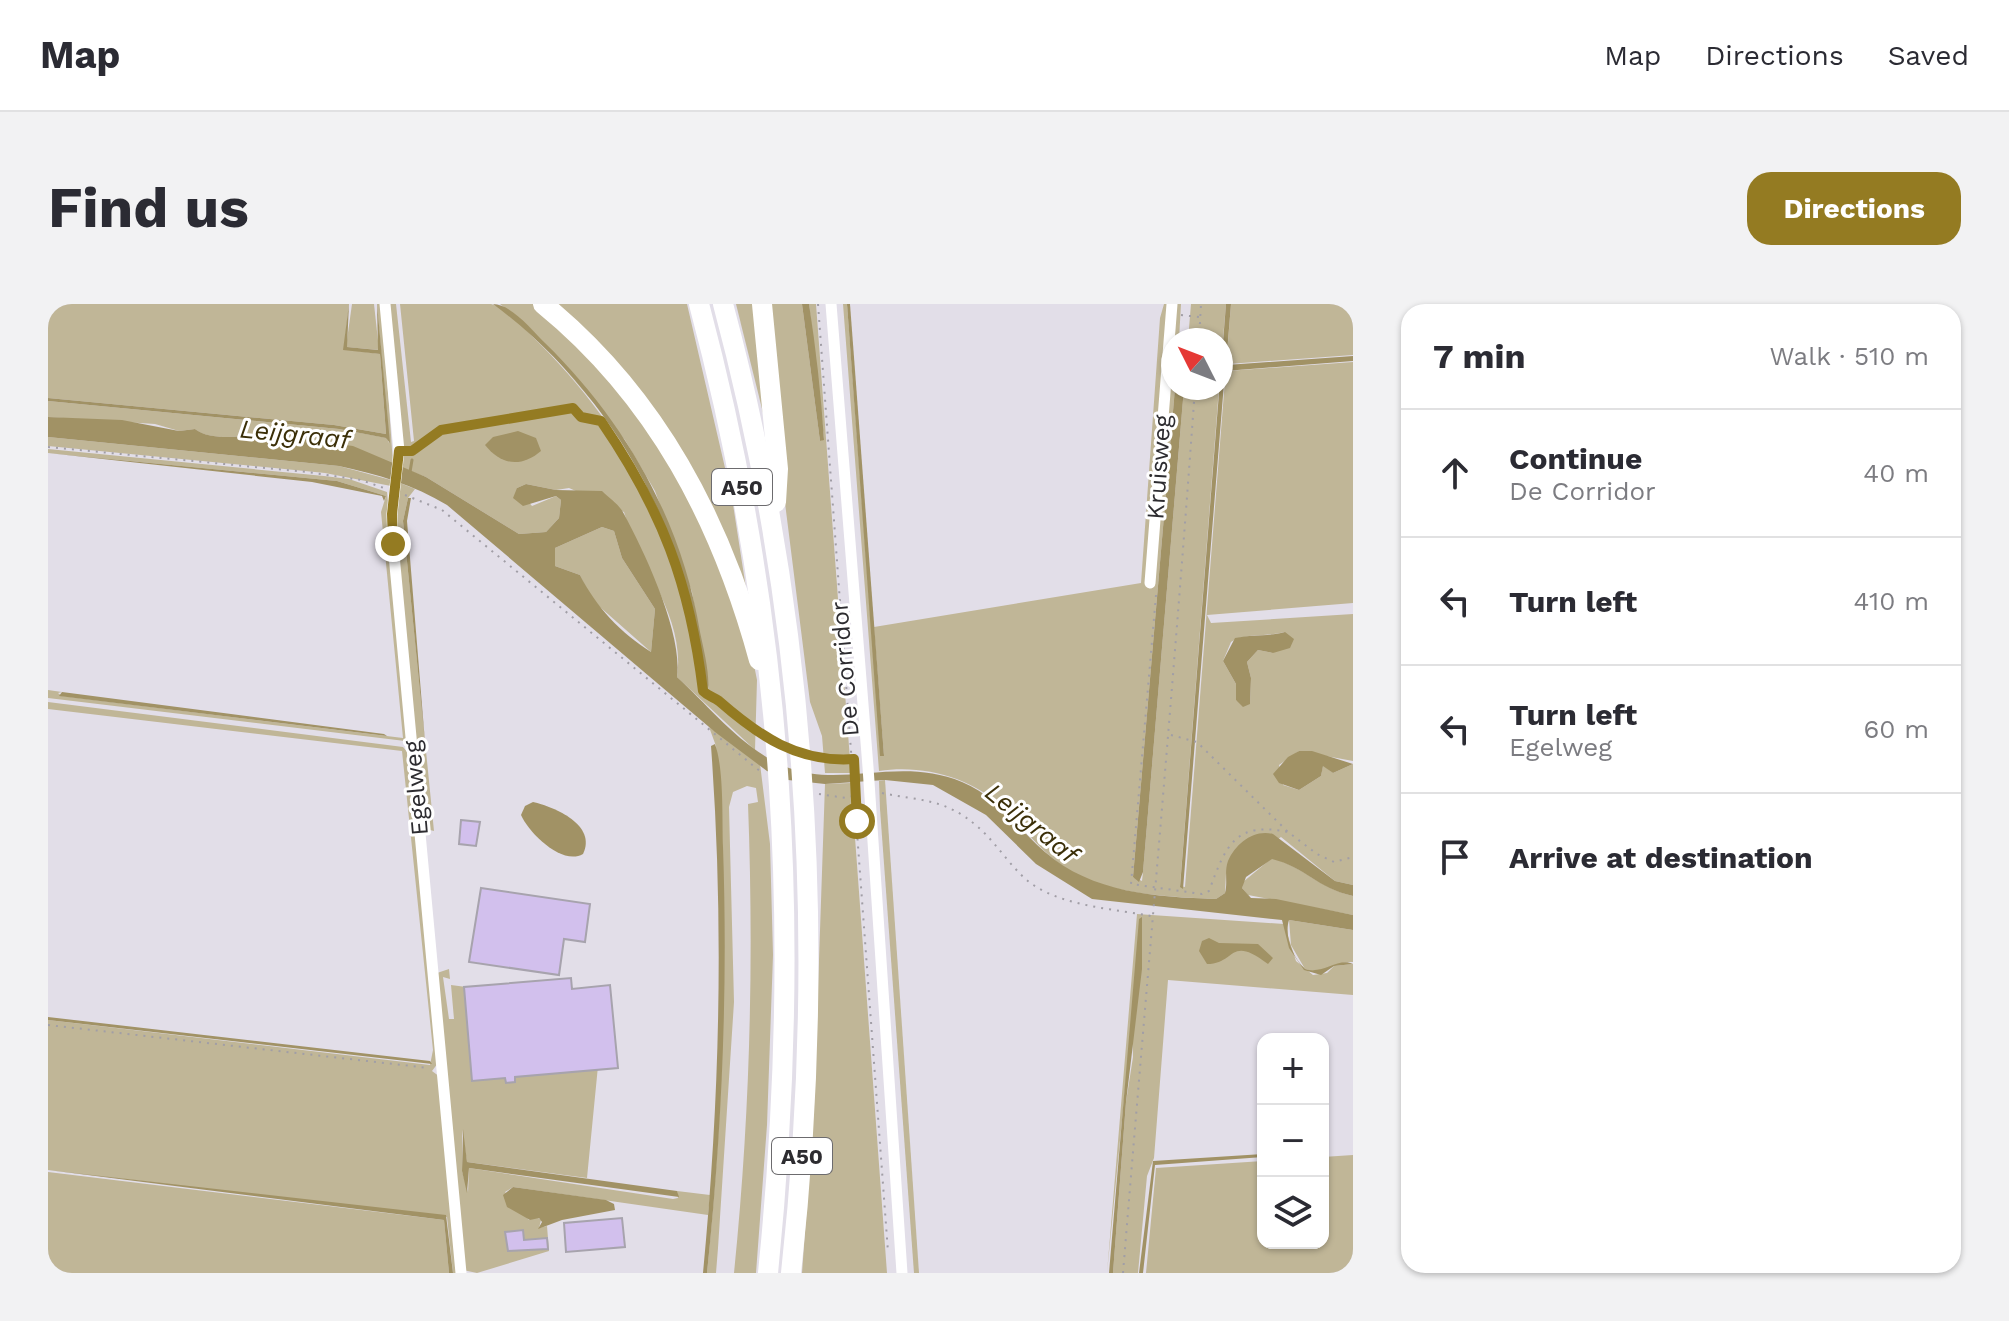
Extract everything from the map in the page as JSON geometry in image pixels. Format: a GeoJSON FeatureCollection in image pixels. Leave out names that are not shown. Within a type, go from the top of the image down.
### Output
{"type":"FeatureCollection","features":[{"type":"Feature","properties":{"kind":"highway","name":"A50"},"geometry":{"type":"LineString","coordinates":[[543,304],[593,350],[638,401],[699,494],[741,597],[773,729]]}},
{"type":"Feature","properties":{"kind":"highway","name":"A50"},"geometry":{"type":"LineString","coordinates":[[699,304],[720,383],[748,518],[782,798],[786,1034],[768,1273]]}},
{"type":"Feature","properties":{"kind":"highway","name":"A50"},"geometry":{"type":"LineString","coordinates":[[723,304],[747,397],[774,534],[801,741],[806,805],[810,919],[808,1039],[800,1188],[791,1273]]}},
{"type":"Feature","properties":{"kind":"highway","name":"A50"},"geometry":{"type":"LineString","coordinates":[[762,304],[778,469],[774,534]]}},
{"type":"Feature","properties":{"kind":"street","name":"Egelweg"},"geometry":{"type":"LineString","coordinates":[[385,304],[399,455],[393,544],[461,1273]]}},
{"type":"Feature","properties":{"kind":"street","name":"De Corridor"},"geometry":{"type":"LineString","coordinates":[[831,304],[868,767],[863,787],[902,1273]]}},
{"type":"Feature","properties":{"kind":"street","name":"Kruisweg"},"geometry":{"type":"LineString","coordinates":[[1150,583],[1172,304]]}},
{"type":"Feature","properties":{"kind":"path","name":"De Corridor"},"geometry":{"type":"LineString","coordinates":[[818,304],[854,759],[863,787],[889,1258]]}},
{"type":"Feature","properties":{"kind":"path"},"geometry":{"type":"LineString","coordinates":[[1200,328],[1201,304]]}},
{"type":"Feature","properties":{"kind":"path"},"geometry":{"type":"LineString","coordinates":[[1180,315],[1200,317]]}},
{"type":"Feature","properties":{"kind":"path"},"geometry":{"type":"LineString","coordinates":[[1123,1273],[1152,890],[1170,735],[1194,400]]}},
{"type":"Feature","properties":{"kind":"path"},"geometry":{"type":"LineString","coordinates":[[399,455],[412,451],[441,430],[573,408],[581,417],[601,421],[647,492],[666,532],[688,604],[703,691],[753,732],[773,729]]}},
{"type":"Feature","properties":{"kind":"path"},"geometry":{"type":"LineString","coordinates":[[48,447],[349,478],[395,488]]}},
{"type":"Feature","properties":{"kind":"path"},"geometry":{"type":"LineString","coordinates":[[1150,583],[1156,595],[1131,884],[1152,890],[1202,894],[1209,891],[1222,856],[1235,840],[1263,827],[1288,832]]}},
{"type":"Feature","properties":{"kind":"path"},"geometry":{"type":"LineString","coordinates":[[1170,735],[1197,742],[1288,832],[1317,854],[1334,862],[1353,857]]}},
{"type":"Feature","properties":{"kind":"path"},"geometry":{"type":"LineString","coordinates":[[815,757],[854,759]]}},
{"type":"Feature","properties":{"kind":"path"},"geometry":{"type":"LineString","coordinates":[[48,1025],[442,1069]]}},
{"type":"Feature","properties":{"kind":"shaded area"},"geometry":{"type":"Polygon","coordinates":[[[48,304],[349,304],[344,349],[380,354],[386,434],[334,425],[48,398],[48,304]]]}},
{"type":"Feature","properties":{"kind":"shaded area"},"geometry":{"type":"Polygon","coordinates":[[[349,304],[347,347],[378,350],[377,304],[390,443],[386,438],[339,429],[48,401],[48,398],[334,425],[386,434],[380,354],[343,350],[349,304]]]}},
{"type":"Feature","properties":{"kind":"shaded area"},"geometry":{"type":"Polygon","coordinates":[[[352,304],[374,304],[379,350],[346,347],[352,304]]]}},
{"type":"Feature","properties":{"kind":"shaded area"},"geometry":{"type":"Polygon","coordinates":[[[377,304],[382,304],[393,464],[261,433],[217,437],[195,429],[179,431],[155,424],[48,417],[48,401],[339,429],[387,438],[389,443],[377,304]]]}},
{"type":"Feature","properties":{"kind":"shaded area"},"geometry":{"type":"Polygon","coordinates":[[[389,304],[396,304],[411,442],[414,441],[400,304],[498,306],[542,346],[575,383],[605,421],[654,503],[687,593],[699,640],[706,689],[709,691],[692,592],[655,491],[625,440],[531,329],[500,304],[536,304],[591,353],[681,472],[750,645],[757,680],[755,750],[677,677],[675,634],[624,512],[569,488],[556,490],[526,484],[517,488],[532,506],[556,496],[561,500],[559,518],[546,532],[519,534],[426,477],[402,468],[389,304]]]}},
{"type":"Feature","properties":{"kind":"shaded area"},"geometry":{"type":"Polygon","coordinates":[[[493,304],[507,308],[521,319],[574,373],[624,439],[646,475],[664,512],[691,591],[706,662],[708,692],[686,586],[655,504],[635,466],[612,429],[558,361],[493,304]]]}},
{"type":"Feature","properties":{"kind":"shaded area"},"geometry":{"type":"Polygon","coordinates":[[[549,304],[687,304],[732,498],[748,601],[713,514],[549,304]]]}},
{"type":"Feature","properties":{"kind":"shaded area"},"geometry":{"type":"Polygon","coordinates":[[[736,304],[758,304],[769,437],[736,304]]]}},
{"type":"Feature","properties":{"kind":"shaded area"},"geometry":{"type":"Polygon","coordinates":[[[766,304],[802,304],[820,441],[824,439],[809,304],[816,304],[851,773],[825,773],[822,736],[810,702],[785,503],[766,304]]]}},
{"type":"Feature","properties":{"kind":"shaded area"},"geometry":{"type":"Polygon","coordinates":[[[802,304],[809,304],[814,338],[824,440],[820,441],[802,304]]]}},
{"type":"Feature","properties":{"kind":"shaded area"},"geometry":{"type":"Polygon","coordinates":[[[843,304],[847,304],[881,756],[884,756],[874,627],[1141,583],[1160,318],[1164,304],[1181,304],[1180,328],[1161,328],[1161,400],[1174,400],[1133,877],[1142,881],[1183,400],[1218,400],[1180,886],[1185,887],[1223,400],[1233,400],[1233,371],[1353,362],[1353,603],[1207,615],[1211,623],[1353,614],[1353,761],[1299,751],[1279,765],[1283,785],[1299,790],[1321,776],[1323,765],[1333,773],[1353,764],[1353,885],[1335,881],[1281,837],[1226,874],[1225,893],[1216,899],[1145,894],[1110,887],[1077,875],[1056,861],[1004,809],[977,789],[946,775],[895,769],[879,771],[843,304]],[[1285,632],[1242,637],[1231,642],[1223,661],[1236,684],[1236,700],[1250,704],[1251,678],[1247,662],[1258,650],[1273,653],[1285,632]]]}},
{"type":"Feature","properties":{"kind":"shaded area"},"geometry":{"type":"Polygon","coordinates":[[[847,304],[850,304],[884,756],[880,756],[847,304]]]}},
{"type":"Feature","properties":{"kind":"shaded area"},"geometry":{"type":"Polygon","coordinates":[[[1191,304],[1226,304],[1224,328],[1189,328],[1191,304]]]}},
{"type":"Feature","properties":{"kind":"shaded area"},"geometry":{"type":"Polygon","coordinates":[[[1226,304],[1231,304],[1229,328],[1224,328],[1226,304]]]}},
{"type":"Feature","properties":{"kind":"shaded area"},"geometry":{"type":"Polygon","coordinates":[[[1231,304],[1353,304],[1353,355],[1233,364],[1233,328],[1229,328],[1231,304]]]}},
{"type":"Feature","properties":{"kind":"shaded area"},"geometry":{"type":"Polygon","coordinates":[[[1353,356],[1353,361],[1233,370],[1233,365],[1353,356]]]}},
{"type":"Feature","properties":{"kind":"shaded area"},"geometry":{"type":"Polygon","coordinates":[[[1174,400],[1183,400],[1143,872],[1139,882],[1133,877],[1174,400]]]}},
{"type":"Feature","properties":{"kind":"shaded area"},"geometry":{"type":"Polygon","coordinates":[[[1218,400],[1223,400],[1183,889],[1180,887],[1218,400]]]}},
{"type":"Feature","properties":{"kind":"shaded area"},"geometry":{"type":"Polygon","coordinates":[[[48,417],[122,420],[179,431],[195,429],[218,437],[261,433],[353,446],[426,477],[519,534],[546,532],[559,518],[561,500],[556,496],[523,506],[513,498],[517,488],[526,484],[556,490],[602,491],[622,511],[652,571],[674,639],[677,677],[729,728],[773,761],[809,773],[916,772],[962,782],[996,804],[1063,866],[1104,884],[1148,894],[1216,899],[1225,893],[1227,865],[1236,848],[1253,836],[1273,834],[1335,881],[1353,885],[1353,896],[1272,859],[1246,877],[1242,888],[1251,898],[1276,899],[1353,915],[1353,930],[1289,920],[1288,933],[1293,953],[1305,969],[1318,970],[1347,962],[1353,964],[1334,966],[1321,975],[1304,970],[1289,948],[1282,920],[1092,899],[1036,864],[986,815],[933,785],[885,780],[825,784],[788,780],[767,771],[715,732],[447,505],[408,486],[339,466],[48,437],[48,417]],[[602,527],[555,548],[555,566],[580,575],[610,618],[651,652],[655,609],[622,558],[614,531],[602,527]]]}},
{"type":"Feature","properties":{"kind":"shaded area"},"geometry":{"type":"Polygon","coordinates":[[[518,431],[536,438],[541,451],[526,460],[512,462],[498,457],[485,445],[493,437],[518,431]]]}},
{"type":"Feature","properties":{"kind":"shaded area"},"geometry":{"type":"Polygon","coordinates":[[[48,437],[339,466],[391,480],[391,486],[325,473],[48,446],[48,437]]]}},
{"type":"Feature","properties":{"kind":"shaded area"},"geometry":{"type":"Polygon","coordinates":[[[48,449],[349,479],[387,492],[408,738],[405,741],[48,698],[48,690],[62,692],[58,693],[62,696],[403,738],[381,512],[386,496],[337,481],[48,453],[48,449]]]}},
{"type":"Feature","properties":{"kind":"shaded area"},"geometry":{"type":"Polygon","coordinates":[[[48,453],[337,481],[386,496],[384,501],[382,496],[312,482],[48,453]]]}},
{"type":"Feature","properties":{"kind":"shaded area"},"geometry":{"type":"Polygon","coordinates":[[[400,483],[415,489],[408,498],[403,521],[434,831],[422,828],[395,515],[400,483]]]}},
{"type":"Feature","properties":{"kind":"shaded area"},"geometry":{"type":"Polygon","coordinates":[[[408,498],[411,498],[407,521],[425,742],[403,521],[408,498]]]}},
{"type":"Feature","properties":{"kind":"shaded area"},"geometry":{"type":"Polygon","coordinates":[[[602,527],[614,531],[622,558],[655,609],[651,652],[592,600],[580,575],[555,566],[555,548],[602,527]]]}},
{"type":"Feature","properties":{"kind":"shaded area"},"geometry":{"type":"Polygon","coordinates":[[[1285,632],[1294,639],[1290,648],[1273,653],[1258,650],[1247,662],[1251,678],[1250,704],[1243,707],[1236,700],[1236,684],[1223,661],[1235,638],[1285,632]]]}},
{"type":"Feature","properties":{"kind":"shaded area"},"geometry":{"type":"Polygon","coordinates":[[[62,692],[384,734],[387,736],[59,696],[62,692]]]}},
{"type":"Feature","properties":{"kind":"shaded area"},"geometry":{"type":"Polygon","coordinates":[[[48,702],[403,747],[409,754],[438,1063],[432,1071],[440,1077],[458,1273],[453,1273],[447,1217],[48,1170],[48,1020],[430,1065],[433,1050],[402,751],[48,709],[48,702]]]}},
{"type":"Feature","properties":{"kind":"shaded area"},"geometry":{"type":"Polygon","coordinates":[[[709,727],[760,764],[770,844],[773,955],[767,1125],[756,1273],[734,1273],[744,1156],[749,1038],[751,921],[748,804],[758,802],[756,788],[747,786],[733,792],[729,807],[734,1002],[716,1273],[707,1273],[718,1141],[724,944],[716,746],[709,727]]]}},
{"type":"Feature","properties":{"kind":"shaded area"},"geometry":{"type":"Polygon","coordinates":[[[715,744],[722,794],[724,1007],[717,1166],[707,1273],[703,1273],[713,1141],[718,1010],[718,878],[711,746],[715,744]]]}},
{"type":"Feature","properties":{"kind":"shaded area"},"geometry":{"type":"Polygon","coordinates":[[[1299,751],[1312,751],[1353,764],[1333,773],[1323,766],[1321,776],[1299,790],[1279,783],[1273,774],[1288,757],[1299,751]]]}},
{"type":"Feature","properties":{"kind":"shaded area"},"geometry":{"type":"Polygon","coordinates":[[[885,780],[919,1273],[914,1273],[880,809],[879,781],[885,780]]]}},
{"type":"Feature","properties":{"kind":"shaded area"},"geometry":{"type":"Polygon","coordinates":[[[851,783],[887,1273],[802,1273],[814,1107],[825,784],[851,783]]]}},
{"type":"Feature","properties":{"kind":"shaded area"},"geometry":{"type":"Polygon","coordinates":[[[533,802],[562,813],[579,826],[586,844],[583,854],[575,857],[556,852],[531,830],[521,815],[525,806],[533,802]]]}},
{"type":"Feature","properties":{"kind":"shaded area"},"geometry":{"type":"Polygon","coordinates":[[[1272,858],[1330,888],[1353,896],[1353,915],[1248,895],[1242,888],[1243,882],[1272,858]]]}},
{"type":"Feature","properties":{"kind":"shaded area"},"geometry":{"type":"Polygon","coordinates":[[[1137,914],[1284,924],[1296,961],[1313,975],[1327,973],[1334,966],[1353,964],[1353,995],[1168,980],[1154,1158],[1147,1176],[1138,1273],[1113,1273],[1126,1102],[1133,1057],[1132,1018],[1107,1273],[1137,914]]]}},
{"type":"Feature","properties":{"kind":"shaded area"},"geometry":{"type":"Polygon","coordinates":[[[1142,917],[1142,969],[1126,1102],[1113,1273],[1109,1273],[1139,919],[1142,917]]]}},
{"type":"Feature","properties":{"kind":"shaded area"},"geometry":{"type":"Polygon","coordinates":[[[1289,920],[1353,930],[1353,962],[1317,970],[1305,969],[1291,945],[1289,920]]]}},
{"type":"Feature","properties":{"kind":"shaded area"},"geometry":{"type":"Polygon","coordinates":[[[1209,938],[1219,943],[1258,944],[1273,958],[1268,964],[1255,955],[1239,951],[1216,963],[1207,964],[1199,951],[1202,941],[1209,938]]]}},
{"type":"Feature","properties":{"kind":"shaded area"},"geometry":{"type":"Polygon","coordinates":[[[449,969],[450,979],[443,977],[449,1019],[454,1019],[451,985],[604,1005],[587,1178],[467,1162],[462,1130],[462,1171],[468,1192],[469,1168],[673,1199],[678,1198],[677,1191],[710,1195],[708,1215],[513,1187],[505,1192],[529,1220],[537,1217],[541,1220],[539,1228],[547,1226],[549,1251],[477,1273],[463,1270],[437,973],[449,969]]]}},
{"type":"Feature","properties":{"kind":"shaded area"},"geometry":{"type":"Polygon","coordinates":[[[48,1017],[430,1061],[432,1064],[48,1020],[48,1017]]]}},
{"type":"Feature","properties":{"kind":"shaded area"},"geometry":{"type":"Polygon","coordinates":[[[463,1129],[467,1162],[677,1191],[679,1197],[469,1168],[467,1193],[462,1171],[463,1129]]]}},
{"type":"Feature","properties":{"kind":"shaded area"},"geometry":{"type":"Polygon","coordinates":[[[1257,1154],[1257,1157],[1155,1165],[1143,1273],[1139,1273],[1153,1161],[1257,1154]]]}},
{"type":"Feature","properties":{"kind":"shaded area"},"geometry":{"type":"Polygon","coordinates":[[[1353,1155],[1353,1273],[1146,1273],[1156,1168],[1257,1161],[1257,1249],[1329,1249],[1329,1157],[1353,1155]]]}},
{"type":"Feature","properties":{"kind":"shaded area"},"geometry":{"type":"Polygon","coordinates":[[[48,1170],[446,1215],[453,1273],[449,1273],[444,1220],[48,1170]]]}},
{"type":"Feature","properties":{"kind":"shaded area"},"geometry":{"type":"Polygon","coordinates":[[[48,1172],[444,1220],[449,1273],[48,1273],[48,1172]]]}},
{"type":"Feature","properties":{"kind":"shaded area"},"geometry":{"type":"Polygon","coordinates":[[[513,1187],[606,1200],[614,1204],[615,1210],[562,1220],[538,1229],[542,1222],[539,1218],[530,1220],[507,1207],[503,1195],[513,1187]]]}},
{"type":"Feature","properties":{"kind":"building"},"geometry":{"type":"Polygon","coordinates":[[[461,820],[480,822],[476,846],[459,844],[461,820]]]}},
{"type":"Feature","properties":{"kind":"building"},"geometry":{"type":"Polygon","coordinates":[[[481,888],[590,904],[585,942],[564,939],[559,975],[469,962],[481,888]]]}},
{"type":"Feature","properties":{"kind":"building"},"geometry":{"type":"Polygon","coordinates":[[[571,978],[572,989],[610,985],[618,1068],[515,1077],[515,1082],[506,1083],[505,1078],[472,1081],[464,987],[571,978]]]}},
{"type":"Feature","properties":{"kind":"building"},"geometry":{"type":"Polygon","coordinates":[[[622,1218],[625,1247],[566,1252],[564,1223],[622,1218]]]}},
{"type":"Feature","properties":{"kind":"building"},"geometry":{"type":"Polygon","coordinates":[[[523,1230],[524,1240],[547,1238],[548,1249],[508,1251],[505,1232],[523,1230]]]}},
{"type":"Feature","properties":{"kind":"waterway"},"geometry":{"type":"LineString","coordinates":[[410,472],[412,460]]}},
{"type":"Feature","properties":{"kind":"route"},"geometry":{"type":"LineString","coordinates":[[393,544],[392,514],[399,451],[412,451],[441,430],[573,408],[581,417],[601,421],[647,492],[666,532],[688,604],[703,691],[753,732],[793,750],[826,760],[854,759],[857,821]]}},
{"type":"Feature","properties":{"kind":"water label","name":"Leijgraaf"},"geometry":{"type":"Point","coordinates":[295,434]}},
{"type":"Feature","properties":{"kind":"water label","name":"Leijgraaf"},"geometry":{"type":"Point","coordinates":[1032,823]}}]}
